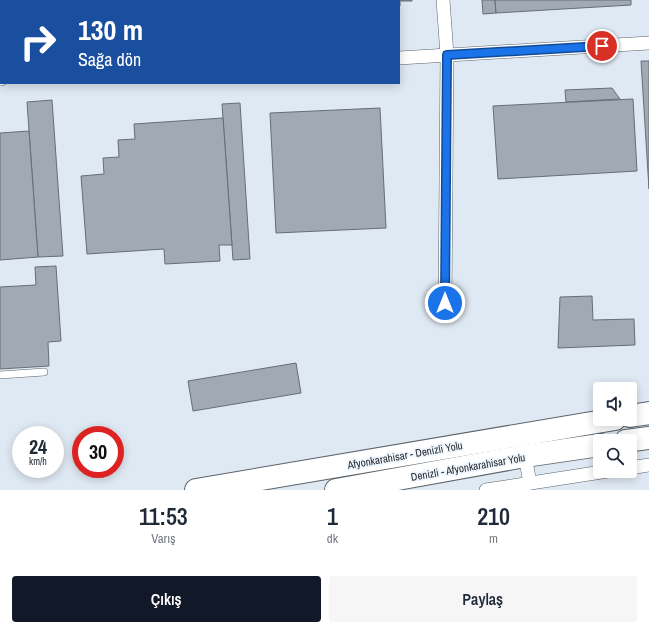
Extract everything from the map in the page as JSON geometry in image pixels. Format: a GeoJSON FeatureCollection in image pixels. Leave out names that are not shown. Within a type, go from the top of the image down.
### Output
{"type":"FeatureCollection","features":[{"type":"Feature","properties":{"kind":"highway"},"geometry":{"type":"LineString","coordinates":[[637,415],[649,413]]}},
{"type":"Feature","properties":{"kind":"highway","name":"Afyonkarahisar - Denizli Yolu"},"geometry":{"type":"LineString","coordinates":[[196,490],[593,423]]}},
{"type":"Feature","properties":{"kind":"highway"},"geometry":{"type":"LineString","coordinates":[[637,440],[649,438]]}},
{"type":"Feature","properties":{"kind":"highway","name":"Denizli - Afyonkarahisar Yolu"},"geometry":{"type":"LineString","coordinates":[[336,490],[407,481],[525,456],[593,446]]}},
{"type":"Feature","properties":{"kind":"street"},"geometry":{"type":"LineString","coordinates":[[443,0],[447,55],[445,303]]}},
{"type":"Feature","properties":{"kind":"street"},"geometry":{"type":"LineString","coordinates":[[400,58],[649,43]]}},
{"type":"Feature","properties":{"kind":"street"},"geometry":{"type":"LineString","coordinates":[[525,456],[531,487]]}},
{"type":"Feature","properties":{"kind":"street"},"geometry":{"type":"LineString","coordinates":[[637,467],[649,465]]}},
{"type":"Feature","properties":{"kind":"street"},"geometry":{"type":"LineString","coordinates":[[486,490],[531,487],[593,474]]}},
{"type":"Feature","properties":{"kind":"lane"},"geometry":{"type":"LineString","coordinates":[[0,375],[44,372]]}},
{"type":"Feature","properties":{"kind":"building"},"geometry":{"type":"Polygon","coordinates":[[[400,0],[412,0],[400,1],[400,0]]]}},
{"type":"Feature","properties":{"kind":"building"},"geometry":{"type":"Polygon","coordinates":[[[482,0],[495,0],[496,13],[483,14],[482,0]]]}},
{"type":"Feature","properties":{"kind":"building"},"geometry":{"type":"Polygon","coordinates":[[[495,0],[631,0],[631,5],[496,13],[495,0]]]}},
{"type":"Feature","properties":{"kind":"building"},"geometry":{"type":"Polygon","coordinates":[[[641,61],[649,61],[649,189],[641,61]]]}},
{"type":"Feature","properties":{"kind":"building"},"geometry":{"type":"Polygon","coordinates":[[[612,88],[620,99],[566,102],[565,90],[612,88]]]}},
{"type":"Feature","properties":{"kind":"building"},"geometry":{"type":"Polygon","coordinates":[[[633,99],[637,171],[498,179],[493,106],[633,99]]]}},
{"type":"Feature","properties":{"kind":"building"},"geometry":{"type":"Polygon","coordinates":[[[52,100],[63,256],[38,257],[27,102],[52,100]]]}},
{"type":"Feature","properties":{"kind":"building"},"geometry":{"type":"Polygon","coordinates":[[[240,103],[250,259],[233,260],[222,104],[240,103]]]}},
{"type":"Feature","properties":{"kind":"building"},"geometry":{"type":"Polygon","coordinates":[[[380,108],[386,228],[276,233],[270,113],[380,108]]]}},
{"type":"Feature","properties":{"kind":"building"},"geometry":{"type":"Polygon","coordinates":[[[223,118],[232,245],[219,245],[220,261],[165,264],[164,249],[87,254],[81,176],[104,174],[103,158],[119,157],[118,140],[135,139],[134,124],[223,118]]]}},
{"type":"Feature","properties":{"kind":"building"},"geometry":{"type":"Polygon","coordinates":[[[29,131],[38,257],[0,260],[0,133],[29,131]]]}},
{"type":"Feature","properties":{"kind":"building"},"geometry":{"type":"Polygon","coordinates":[[[56,266],[61,341],[48,342],[49,366],[0,369],[0,287],[36,285],[35,267],[56,266]]]}},
{"type":"Feature","properties":{"kind":"building"},"geometry":{"type":"Polygon","coordinates":[[[592,296],[593,320],[634,319],[635,345],[558,348],[560,297],[592,296]]]}},
{"type":"Feature","properties":{"kind":"building"},"geometry":{"type":"Polygon","coordinates":[[[296,363],[301,393],[193,411],[188,381],[296,363]]]}},
{"type":"Feature","properties":{"kind":"route"},"geometry":{"type":"LineString","coordinates":[[445,303],[447,55],[602,46]]}}]}
